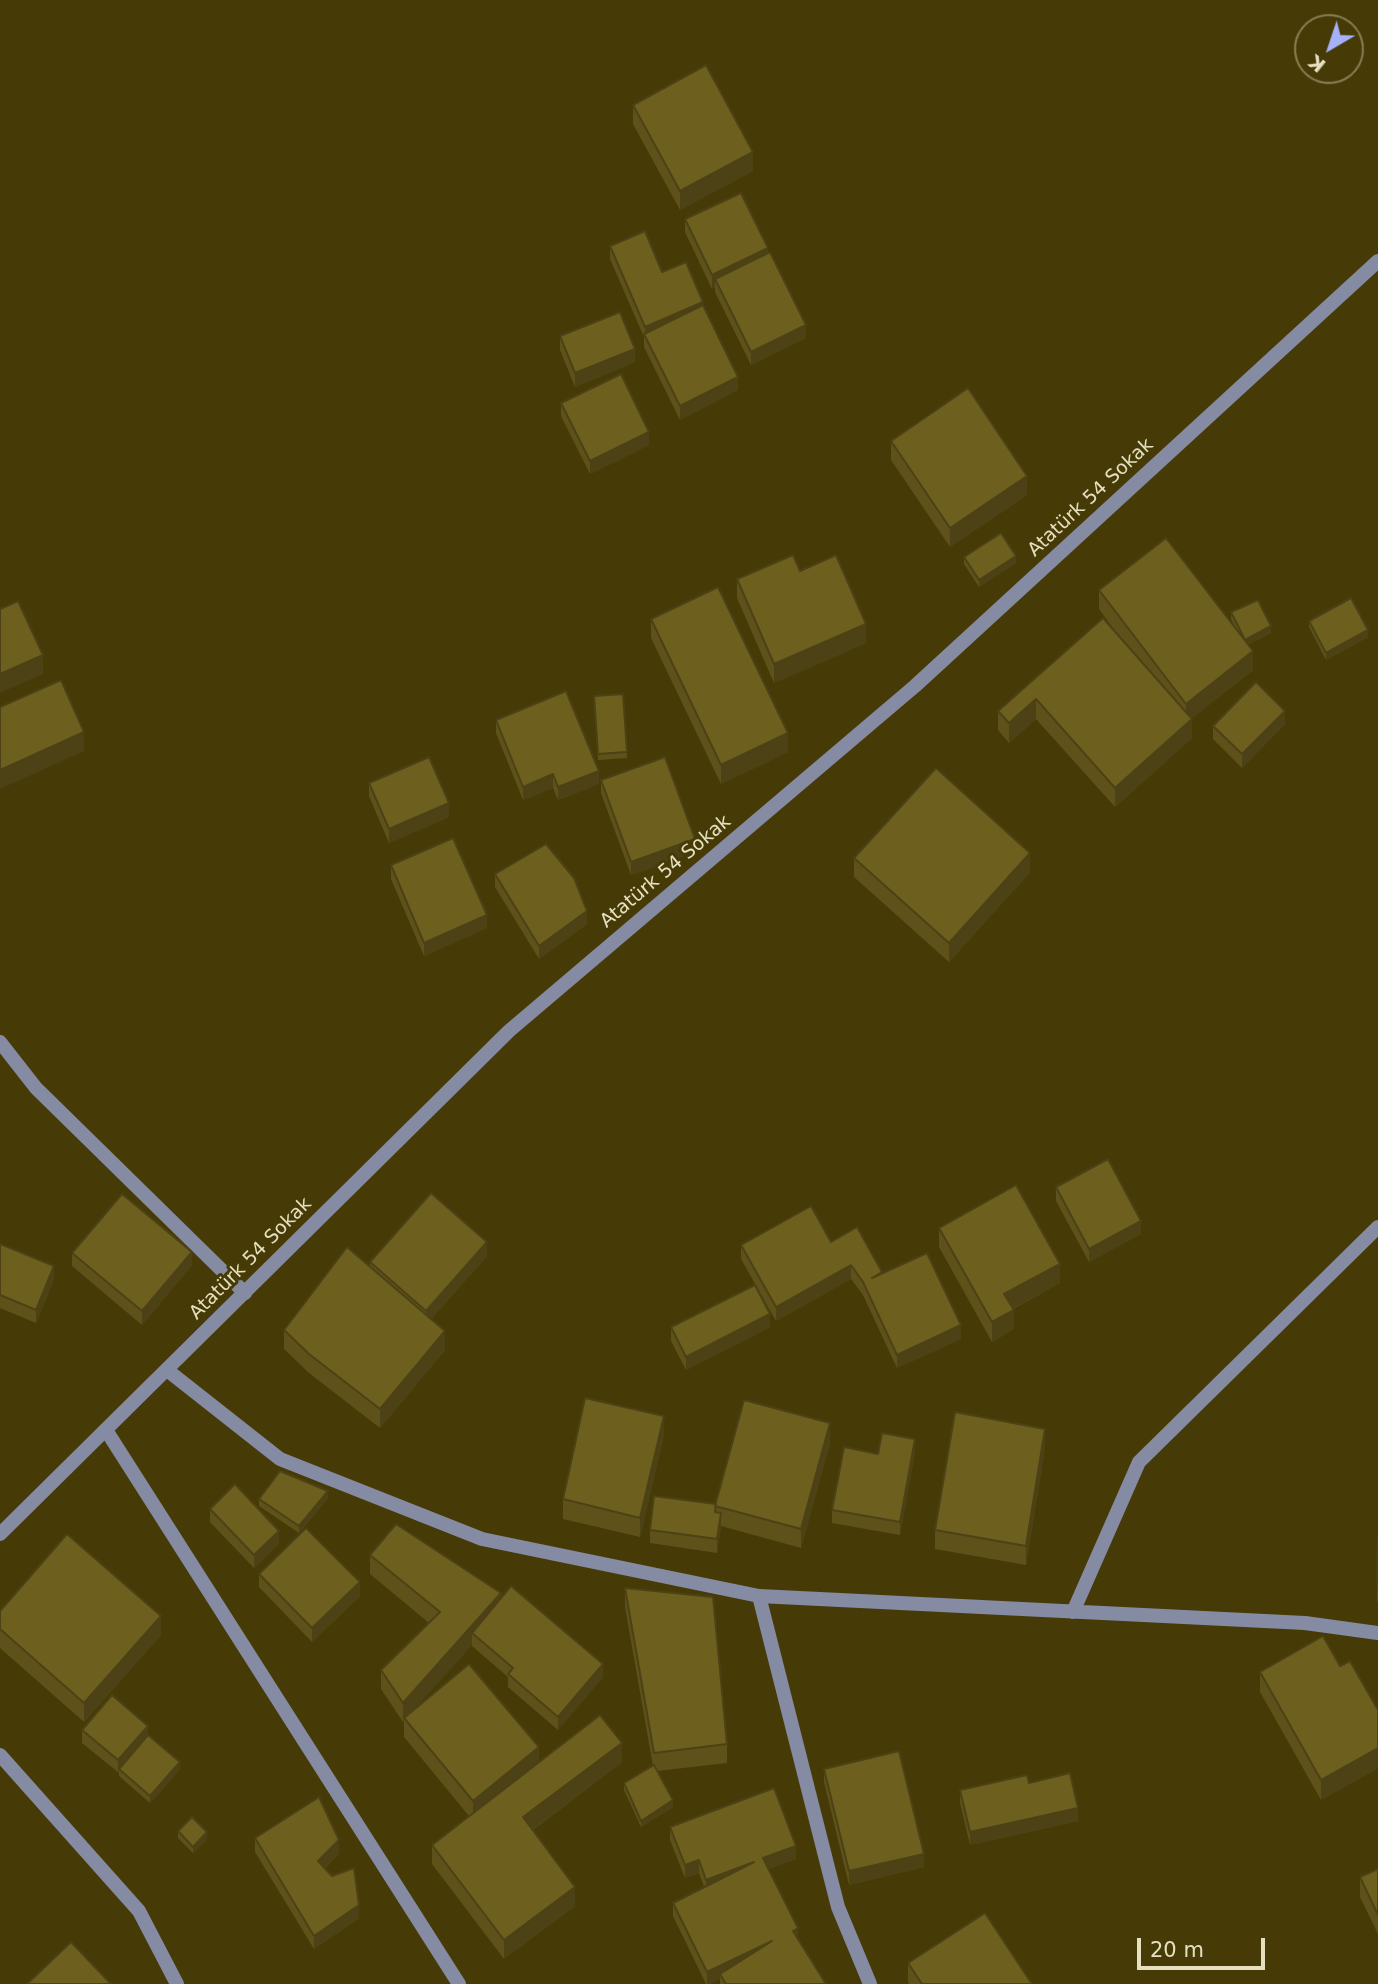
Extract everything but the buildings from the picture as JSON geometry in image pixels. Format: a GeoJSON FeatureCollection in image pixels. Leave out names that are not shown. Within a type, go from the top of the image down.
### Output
{"type":"FeatureCollection","features":[{"type":"Feature","properties":{"kind":"street","name":"Atatürk 54 Sokak"},"geometry":{"type":"LineString","coordinates":[[0,1534],[509,1031],[915,686],[1378,261]]}},
{"type":"Feature","properties":{"kind":"street"},"geometry":{"type":"LineString","coordinates":[[0,1041],[36,1088],[245,1293]]}},
{"type":"Feature","properties":{"kind":"street"},"geometry":{"type":"LineString","coordinates":[[1073,1612],[1139,1461],[1378,1227]]}},
{"type":"Feature","properties":{"kind":"street"},"geometry":{"type":"LineString","coordinates":[[167,1370],[280,1458],[482,1539],[758,1596],[1305,1623],[1378,1633]]}},
{"type":"Feature","properties":{"kind":"street"},"geometry":{"type":"LineString","coordinates":[[106,1430],[459,1984]]}},
{"type":"Feature","properties":{"kind":"street"},"geometry":{"type":"LineString","coordinates":[[758,1596],[838,1907],[870,1984]]}},
{"type":"Feature","properties":{"kind":"street"},"geometry":{"type":"LineString","coordinates":[[0,1755],[139,1911],[177,1984]]}}]}
